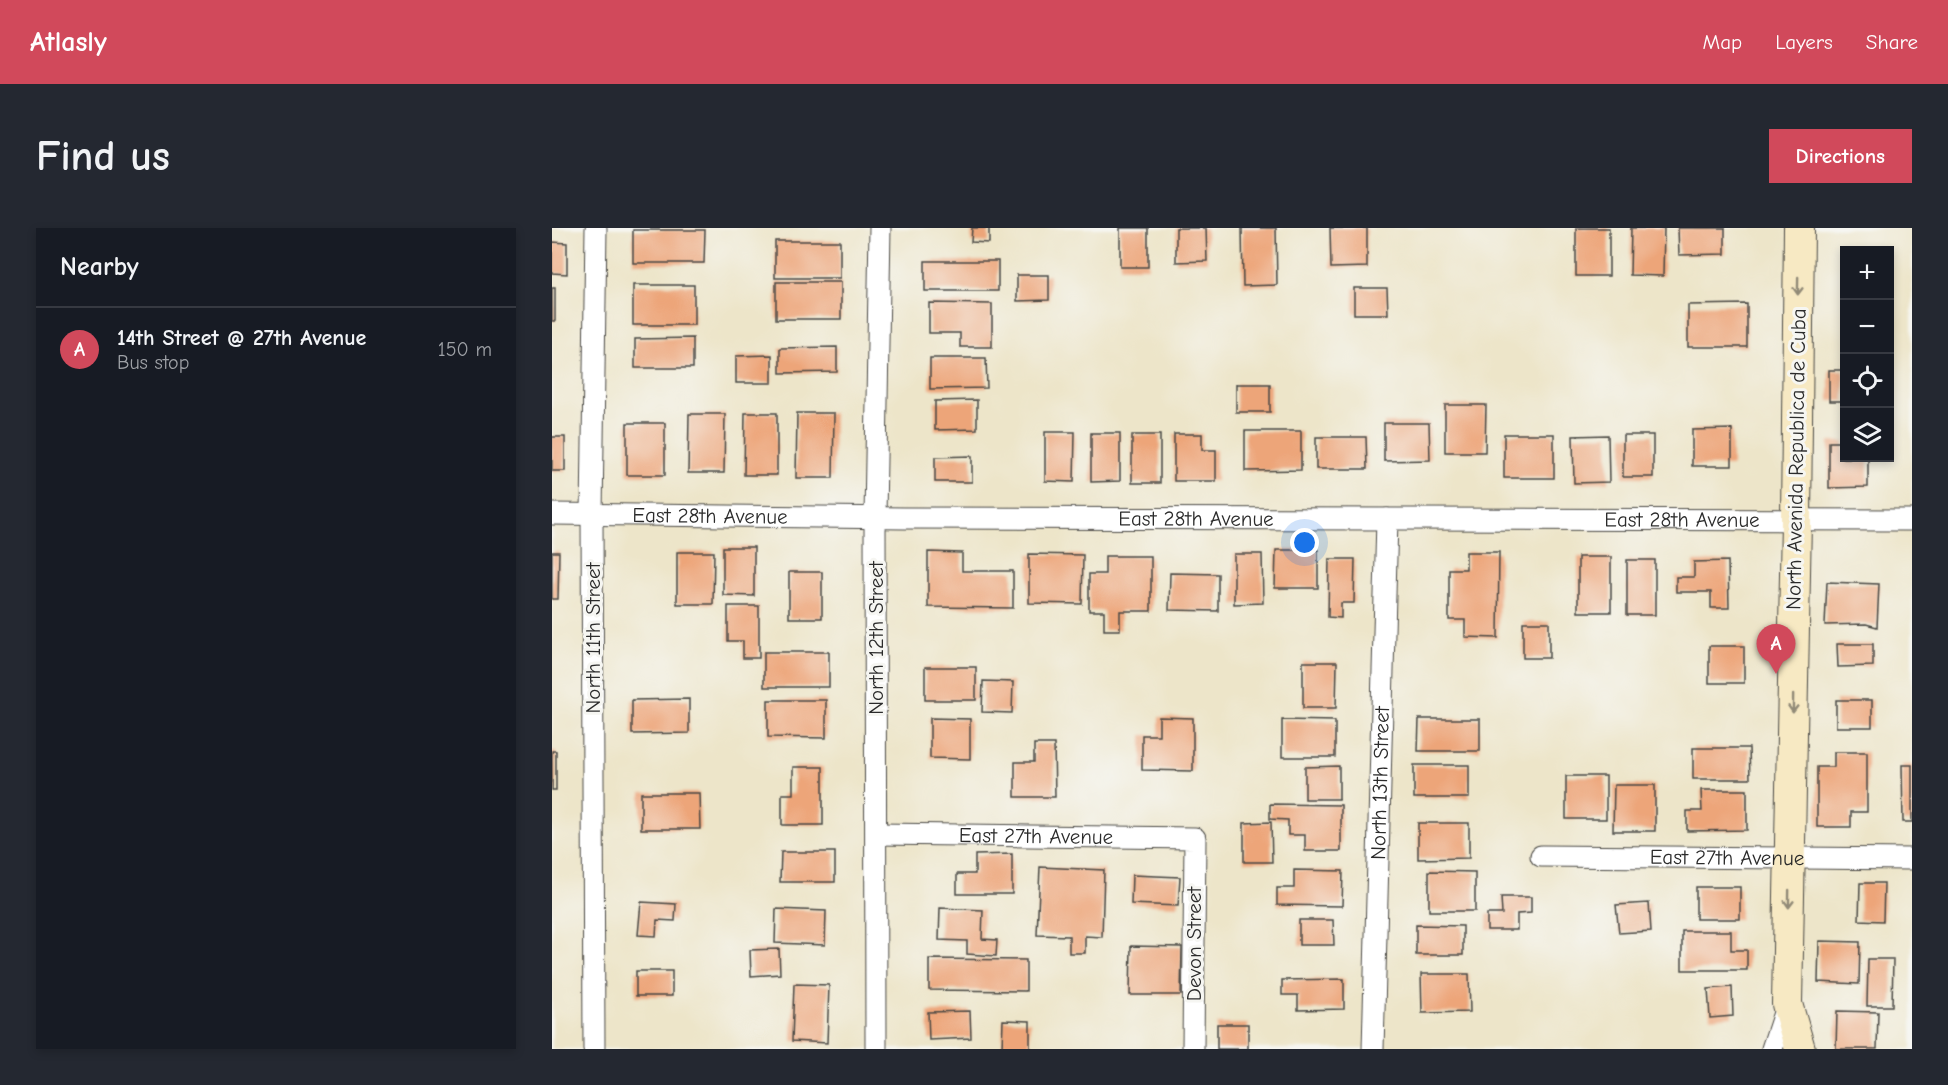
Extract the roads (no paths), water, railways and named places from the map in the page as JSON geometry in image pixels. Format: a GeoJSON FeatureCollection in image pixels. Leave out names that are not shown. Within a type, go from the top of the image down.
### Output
{"type":"FeatureCollection","features":[{"type":"Feature","properties":{"kind":"main road","name":"North Avenida Republica de Cuba"},"geometry":{"type":"LineString","coordinates":[[1798,228],[1796,520],[1787,1004],[1800,1049]]}},
{"type":"Feature","properties":{"kind":"street","name":"North 11th Street"},"geometry":{"type":"LineString","coordinates":[[594,1049],[592,514],[596,228]]}},
{"type":"Feature","properties":{"kind":"street","name":"North 12th Street"},"geometry":{"type":"LineString","coordinates":[[876,1049],[875,517],[880,228]]}},
{"type":"Feature","properties":{"kind":"street","name":"East 28th Avenue"},"geometry":{"type":"LineString","coordinates":[[552,514],[1912,520]]}},
{"type":"Feature","properties":{"kind":"street","name":"North 13th Street"},"geometry":{"type":"LineString","coordinates":[[1373,1049],[1387,519]]}},
{"type":"Feature","properties":{"kind":"street","name":"East 27th Avenue"},"geometry":{"type":"LineString","coordinates":[[877,834],[1195,838]]}},
{"type":"Feature","properties":{"kind":"street","name":"Devon Street"},"geometry":{"type":"LineString","coordinates":[[1193,1049],[1195,838]]}},
{"type":"Feature","properties":{"kind":"street","name":"East 27th Avenue"},"geometry":{"type":"LineString","coordinates":[[1541,856],[1912,859]]}},
{"type":"Feature","properties":{"kind":"street"},"geometry":{"type":"LineString","coordinates":[[1772,1049],[1787,1004]]}},
{"type":"Feature","properties":{"kind":"place","name":"14th Street @ 27th Avenue"},"geometry":{"type":"Point","coordinates":[1776,674]}}]}
